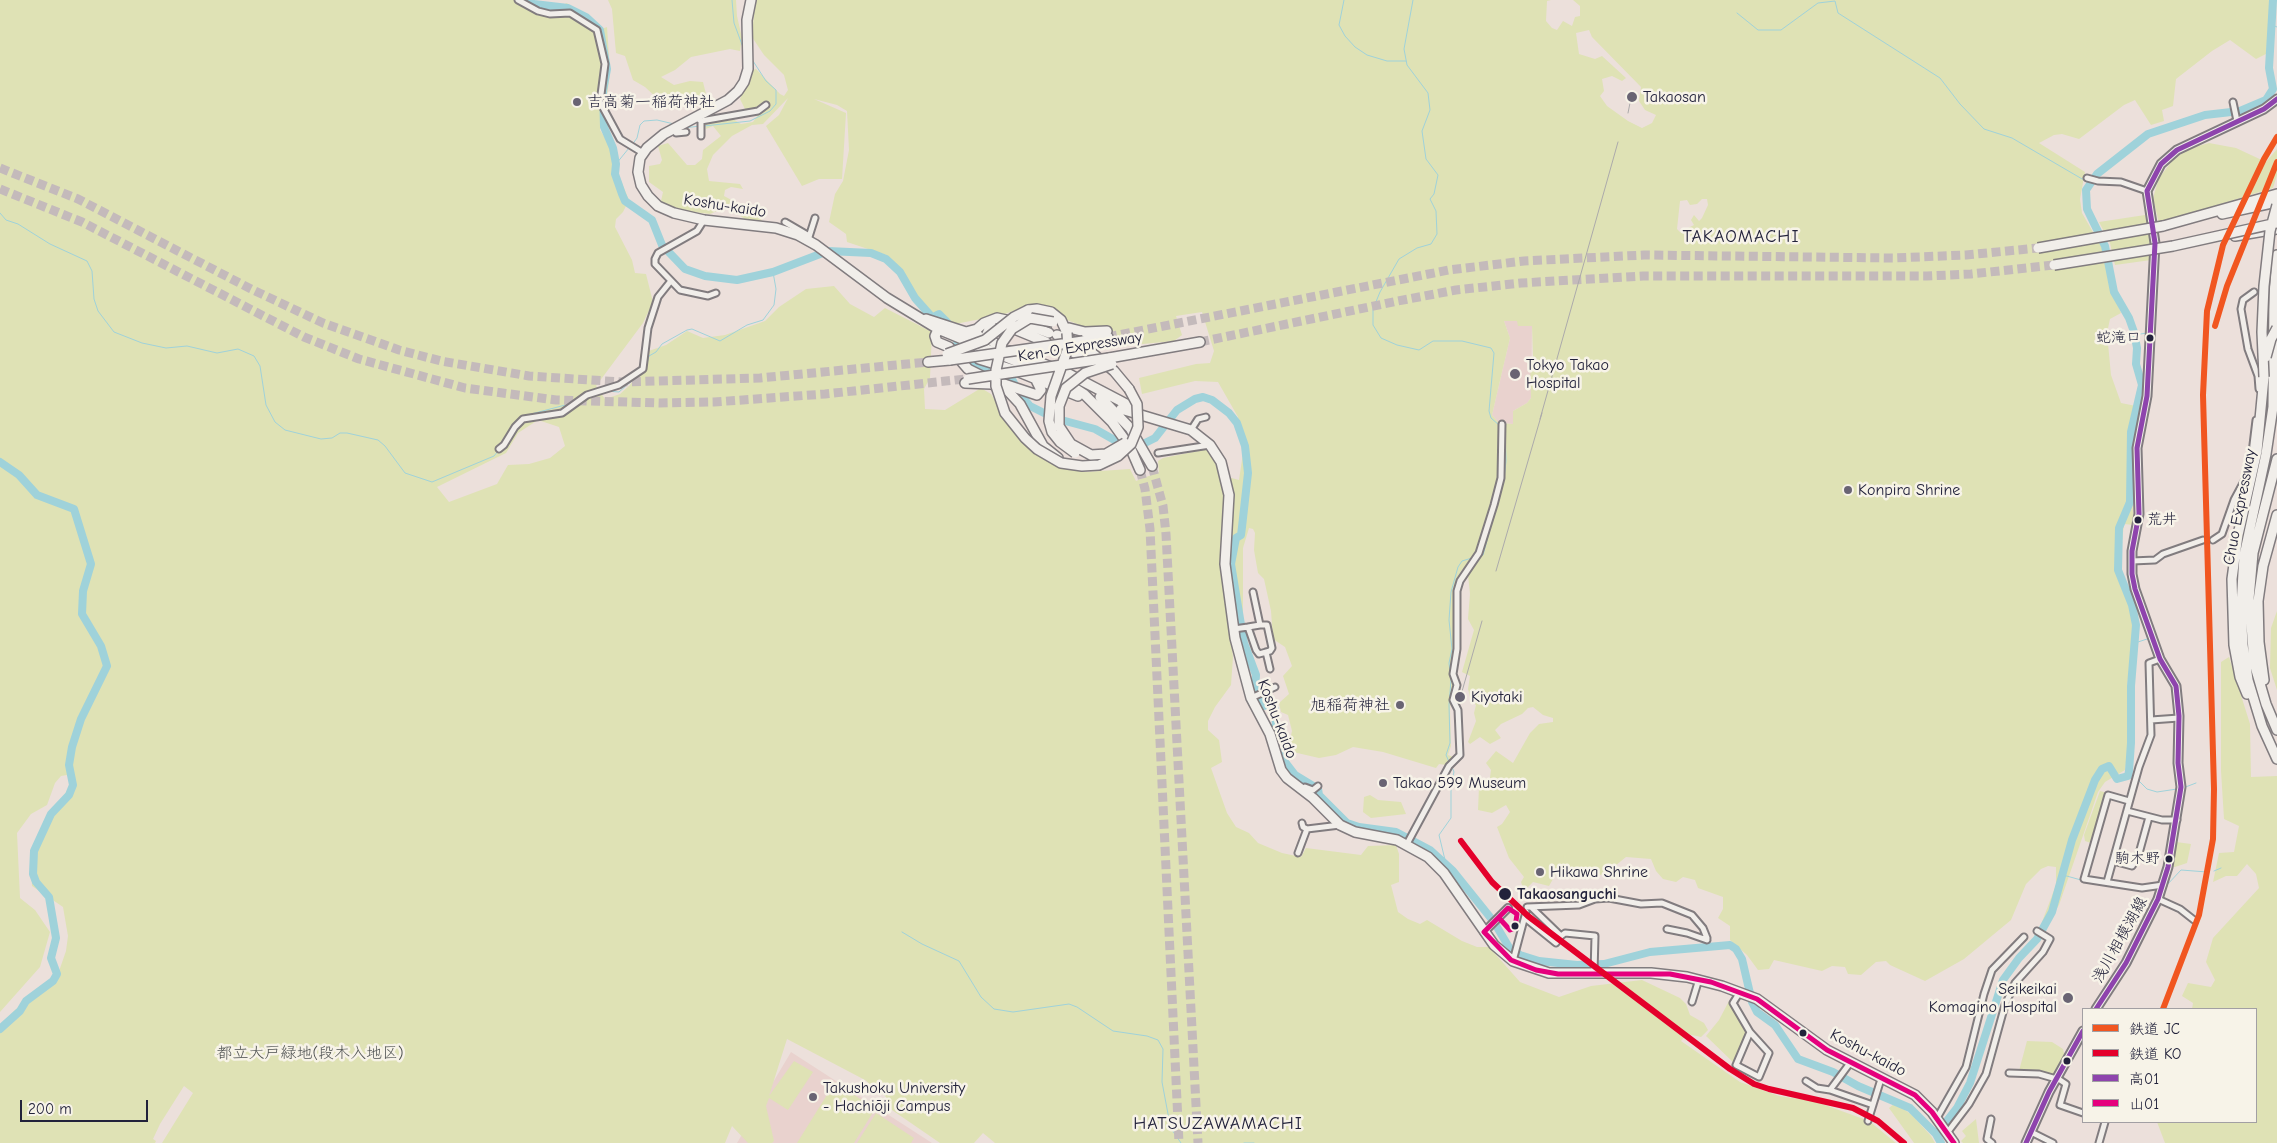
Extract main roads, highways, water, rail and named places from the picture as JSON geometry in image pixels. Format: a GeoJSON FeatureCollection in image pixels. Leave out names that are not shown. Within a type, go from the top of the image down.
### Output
{"type":"FeatureCollection","features":[{"type":"Feature","properties":{"kind":"highway","name":"Koshu-kaido"},"geometry":{"type":"LineString","coordinates":[[751,0],[747,20],[748,61],[746,76],[738,91],[700,122],[678,129],[652,143],[643,153],[638,172],[641,184],[648,196],[665,210],[704,220],[783,230],[811,240],[887,298],[912,313],[942,327]]}},
{"type":"Feature","properties":{"kind":"highway"},"geometry":{"type":"LineString","coordinates":[[2163,226],[2277,194]]}},
{"type":"Feature","properties":{"kind":"highway"},"geometry":{"type":"LineString","coordinates":[[2038,248],[2277,204],[2270,231],[2264,286],[2262,327],[2264,377]]}},
{"type":"Feature","properties":{"kind":"highway"},"geometry":{"type":"LineString","coordinates":[[2173,246],[2277,224]]}},
{"type":"Feature","properties":{"kind":"highway"},"geometry":{"type":"LineString","coordinates":[[2054,265],[2277,229]]}},
{"type":"Feature","properties":{"kind":"highway","name":"Chuo Expressway"},"geometry":{"type":"LineString","coordinates":[[2277,255],[2274,295],[2273,407],[2266,454],[2244,556],[2240,606],[2241,632],[2248,680],[2262,726],[2277,760]]}},
{"type":"Feature","properties":{"kind":"highway"},"geometry":{"type":"LineString","coordinates":[[927,360],[949,357],[979,343],[1014,317],[1028,310],[1037,309],[1051,312],[1061,320],[1068,330],[1068,348],[1051,396],[1049,421],[1052,432],[1066,448],[1091,456],[1114,451],[1122,446],[1130,435],[1134,418],[1127,390]]}},
{"type":"Feature","properties":{"kind":"highway","name":"Koshu-kaido"},"geometry":{"type":"LineString","coordinates":[[912,313],[942,327]]}},
{"type":"Feature","properties":{"kind":"highway"},"geometry":{"type":"LineString","coordinates":[[969,338],[984,323],[997,318],[1025,324],[1051,339]]}},
{"type":"Feature","properties":{"kind":"highway"},"geometry":{"type":"LineString","coordinates":[[969,338],[991,325],[1002,324],[1051,339],[1077,343],[1114,371],[1139,412],[1135,437],[1126,450],[1109,462],[1099,465],[1082,466],[1061,463],[1049,457],[1025,438],[1005,413],[996,386],[1000,351],[1012,329],[1030,318],[1053,322]]}},
{"type":"Feature","properties":{"kind":"highway"},"geometry":{"type":"LineString","coordinates":[[991,325],[986,336],[998,346]]}},
{"type":"Feature","properties":{"kind":"highway"},"geometry":{"type":"LineString","coordinates":[[1036,380],[1041,390],[1037,395],[1010,387],[968,369],[952,349],[935,340],[942,327],[1045,371],[1074,387],[1100,407],[1122,436],[1140,470]]}},
{"type":"Feature","properties":{"kind":"highway"},"geometry":{"type":"LineString","coordinates":[[2277,328],[2268,346],[2257,451],[2238,535],[2233,570],[2232,607],[2235,652],[2247,695],[2277,760]]}},
{"type":"Feature","properties":{"kind":"highway","name":"Ken-O Expressway"},"geometry":{"type":"LineString","coordinates":[[949,357],[1083,342],[1107,334],[1068,330]]}},
{"type":"Feature","properties":{"kind":"highway"},"geometry":{"type":"LineString","coordinates":[[969,338],[998,346],[1048,365],[1112,399],[1166,421]]}},
{"type":"Feature","properties":{"kind":"highway"},"geometry":{"type":"LineString","coordinates":[[969,338],[979,359],[1078,396]]}},
{"type":"Feature","properties":{"kind":"highway"},"geometry":{"type":"LineString","coordinates":[[1091,456],[1074,448],[1062,434],[1058,416],[1059,406],[1062,396],[1072,381],[1110,361],[1200,342]]}},
{"type":"Feature","properties":{"kind":"highway","name":"Ken-O Expressway"},"geometry":{"type":"LineString","coordinates":[[1082,466],[1057,457],[1043,446],[1020,404],[1007,390],[991,384],[967,381],[1110,361]]}},
{"type":"Feature","properties":{"kind":"highway"},"geometry":{"type":"LineString","coordinates":[[1079,380],[1114,409],[1130,428],[1152,466]]}},
{"type":"Feature","properties":{"kind":"highway"},"geometry":{"type":"LineString","coordinates":[[1121,409],[1166,421]]}},
{"type":"Feature","properties":{"kind":"highway","name":"Koshu-kaido"},"geometry":{"type":"LineString","coordinates":[[1166,421],[1191,430],[1210,445],[1221,462],[1228,483],[1225,564],[1236,629],[1281,770],[1287,778],[1340,825],[1349,830],[1408,843],[1434,862],[1484,932],[1499,950],[1514,959],[1549,973],[1594,971],[1651,973],[1699,979],[1757,999],[1827,1050],[1850,1064],[1880,1082],[1915,1095],[1938,1119],[1954,1143]]}},
{"type":"Feature","properties":{"kind":"highway","name":"Chuo Expressway"},"geometry":{"type":"LineString","coordinates":[[2277,459],[2254,553],[2249,599],[2254,663],[2266,704],[2277,730]]}},
{"type":"Feature","properties":{"kind":"highway"},"geometry":{"type":"LineString","coordinates":[[2277,516],[2260,583],[2258,620],[2264,680],[2277,724]]}},
{"type":"Feature","properties":{"kind":"main road","name":"浅川相模湖線"},"geometry":{"type":"LineString","coordinates":[[2097,1008],[2126,963],[2164,885],[2182,787],[2178,764],[2179,718],[2176,686],[2160,659],[2135,589],[2132,561],[2139,514],[2136,463],[2147,396],[2155,243],[2147,191],[2161,164],[2177,150],[2236,118],[2264,109],[2277,98]]}},
{"type":"Feature","properties":{"kind":"main road"},"geometry":{"type":"LineString","coordinates":[[2026,1143],[2056,1078],[2082,1033]]}},
{"type":"Feature","properties":{"kind":"waterway"},"geometry":{"type":"LineString","coordinates":[[526,0],[534,4],[568,8],[586,17],[600,30],[607,69],[603,91],[604,127],[613,148],[616,164],[615,174],[622,194],[625,201],[652,220],[662,245],[685,269],[705,276],[737,280],[773,272],[828,251],[871,253],[886,259],[900,272],[915,298],[930,315],[933,317],[939,314],[953,329],[959,347],[970,363],[999,371],[1012,379],[1019,393],[1030,406],[1054,418],[1095,429],[1125,446]]}},
{"type":"Feature","properties":{"kind":"waterway"},"geometry":{"type":"LineString","coordinates":[[732,0],[734,23],[744,50]]}},
{"type":"Feature","properties":{"kind":"waterway"},"geometry":{"type":"LineString","coordinates":[[1344,0],[1339,25],[1345,36],[1355,47],[1367,55],[1387,61],[1406,61]]}},
{"type":"Feature","properties":{"kind":"waterway"},"geometry":{"type":"LineString","coordinates":[[1413,0],[1404,49],[1407,65],[1428,93],[1430,110],[1422,131],[1426,159],[1438,175],[1434,194],[1430,199],[1436,211],[1437,234],[1431,244],[1417,248],[1399,259],[1380,292],[1373,309],[1373,325],[1381,338],[1397,345],[1419,350],[1433,341],[1462,341],[1491,348],[1494,353],[1489,411],[1491,418],[1499,425]]}},
{"type":"Feature","properties":{"kind":"waterway"},"geometry":{"type":"LineString","coordinates":[[1939,1131],[1957,1108],[1970,1083],[2003,980],[2019,958],[2037,939],[2052,912],[2072,840],[2095,780],[2102,769],[2109,766],[2117,779],[2128,776],[2129,771],[2131,686],[2136,625],[2132,605],[2118,570],[2119,528],[2130,502],[2131,432],[2142,385],[2136,364],[2137,348],[2134,332],[2129,318],[2114,292],[2105,246],[2087,209],[2086,190],[2097,174],[2148,134],[2205,115],[2240,111],[2266,100],[2273,89],[2269,68],[2273,0]]}},
{"type":"Feature","properties":{"kind":"waterway"},"geometry":{"type":"LineString","coordinates":[[1737,13],[1758,30],[1781,30],[1818,3],[1835,1],[1838,13],[1940,78],[1960,104],[1984,129],[2012,138],[2089,183]]}},
{"type":"Feature","properties":{"kind":"waterway"},"geometry":{"type":"LineString","coordinates":[[2272,25],[2277,27]]}},
{"type":"Feature","properties":{"kind":"waterway"},"geometry":{"type":"LineString","coordinates":[[704,126],[750,121],[770,111],[776,104],[776,90],[766,81],[753,61]]}},
{"type":"Feature","properties":{"kind":"waterway"},"geometry":{"type":"LineString","coordinates":[[632,145],[637,138],[640,125],[644,121],[657,120],[674,124]]}},
{"type":"Feature","properties":{"kind":"waterway"},"geometry":{"type":"LineString","coordinates":[[684,128],[700,126]]}},
{"type":"Feature","properties":{"kind":"waterway"},"geometry":{"type":"LineString","coordinates":[[616,164],[629,148]]}},
{"type":"Feature","properties":{"kind":"waterway"},"geometry":{"type":"LineString","coordinates":[[0,213],[6,220],[18,224],[50,244],[87,261],[92,271],[94,299],[98,311],[114,332],[142,343],[166,348],[187,346],[217,353],[238,349],[254,356],[260,366],[266,405],[275,422],[285,430],[321,439],[332,438],[340,433],[347,433],[378,440],[385,446],[405,473],[432,482],[494,456],[499,450]]}},
{"type":"Feature","properties":{"kind":"waterway"},"geometry":{"type":"LineString","coordinates":[[645,370],[649,356],[656,352],[662,344],[687,330],[692,329],[720,341],[747,325],[763,320],[774,305],[776,289],[773,272]]}},
{"type":"Feature","properties":{"kind":"waterway"},"geometry":{"type":"LineString","coordinates":[[2134,335],[2147,333]]}},
{"type":"Feature","properties":{"kind":"waterway"},"geometry":{"type":"LineString","coordinates":[[606,391],[619,392],[642,372]]}},
{"type":"Feature","properties":{"kind":"waterway"},"geometry":{"type":"LineString","coordinates":[[1137,447],[1155,438],[1177,410],[1195,399],[1203,397],[1212,400],[1229,413],[1237,423],[1245,446],[1248,473],[1241,535],[1236,538],[1231,564],[1244,643],[1256,675],[1255,690],[1263,706],[1271,704],[1275,709],[1276,727],[1285,743],[1285,762],[1295,775],[1318,789],[1319,795],[1347,823],[1359,827],[1396,832],[1430,850],[1453,871],[1494,922],[1510,949],[1520,955],[1539,961],[1577,965],[1604,964],[1650,952],[1730,945],[1736,949],[1742,959],[1752,1002],[1757,1012],[1775,1025],[1798,1059],[1833,1072],[1858,1086],[1910,1108],[1936,1134],[1941,1143]]}},
{"type":"Feature","properties":{"kind":"waterway"},"geometry":{"type":"LineString","coordinates":[[502,444],[509,430],[520,417],[569,404],[577,399]]}},
{"type":"Feature","properties":{"kind":"waterway"},"geometry":{"type":"LineString","coordinates":[[1479,557],[1483,555],[1504,478],[1506,461],[1505,428]]}},
{"type":"Feature","properties":{"kind":"waterway"},"geometry":{"type":"LineString","coordinates":[[0,462],[19,475],[37,495],[74,509],[91,564],[83,591],[82,614],[101,646],[107,666],[81,719],[72,747],[69,765],[73,785],[69,795],[51,814],[34,851],[33,874],[36,882],[49,897],[56,938],[51,958],[57,974],[53,981],[26,1001],[20,1011],[0,1029]]}},
{"type":"Feature","properties":{"kind":"waterway"},"geometry":{"type":"LineString","coordinates":[[1450,764],[1446,755],[1450,743],[1449,705],[1451,680],[1449,663],[1452,649],[1449,620],[1451,592],[1458,567],[1462,561],[1472,558]]}},
{"type":"Feature","properties":{"kind":"waterway"},"geometry":{"type":"LineString","coordinates":[[2135,643],[2150,638]]}},
{"type":"Feature","properties":{"kind":"waterway"},"geometry":{"type":"LineString","coordinates":[[1446,864],[1439,835],[1451,818],[1451,783],[1454,772],[1452,767]]}},
{"type":"Feature","properties":{"kind":"waterway"},"geometry":{"type":"LineString","coordinates":[[2128,776],[2133,777]]}},
{"type":"Feature","properties":{"kind":"waterway"},"geometry":{"type":"LineString","coordinates":[[2138,780],[2147,789],[2157,792],[2177,789]]}},
{"type":"Feature","properties":{"kind":"waterway"},"geometry":{"type":"LineString","coordinates":[[2183,788],[2196,783]]}},
{"type":"Feature","properties":{"kind":"waterway"},"geometry":{"type":"LineString","coordinates":[[2214,871],[2221,868]]}},
{"type":"Feature","properties":{"kind":"waterway"},"geometry":{"type":"LineString","coordinates":[[2166,886],[2181,870],[2207,872]]}},
{"type":"Feature","properties":{"kind":"waterway"},"geometry":{"type":"LineString","coordinates":[[2063,875],[2081,880]]}},
{"type":"Feature","properties":{"kind":"waterway"},"geometry":{"type":"LineString","coordinates":[[902,932],[922,944],[959,961],[981,997],[994,1009],[1013,1012],[1069,1004],[1077,1007],[1113,1031],[1147,1036],[1158,1040],[1163,1049],[1162,1082],[1168,1114],[1172,1130],[1181,1143]]}},
{"type":"Feature","properties":{"kind":"waterway"},"geometry":{"type":"LineString","coordinates":[[1244,1143],[1254,1143]]}},
{"type":"Feature","properties":{"kind":"tunnel"},"geometry":{"type":"LineString","coordinates":[[0,168],[78,199],[251,289],[323,323],[399,350],[441,361],[529,376],[622,382],[760,378],[928,362]]}},
{"type":"Feature","properties":{"kind":"tunnel"},"geometry":{"type":"LineString","coordinates":[[0,189],[82,222],[304,337],[359,359],[465,388],[556,400],[659,403],[714,402],[825,394],[965,379]]}},
{"type":"Feature","properties":{"kind":"tunnel"},"geometry":{"type":"LineString","coordinates":[[1108,337],[1449,270],[1524,261],[1644,255],[1893,258],[1966,255],[2038,248]]}},
{"type":"Feature","properties":{"kind":"tunnel"},"geometry":{"type":"LineString","coordinates":[[1200,342],[1456,290],[1521,283],[1643,276],[1927,276],[1971,274],[2054,265]]}},
{"type":"Feature","properties":{"kind":"tunnel"},"geometry":{"type":"LineString","coordinates":[[1152,466],[1163,506],[1166,534],[1198,1143]]}},
{"type":"Feature","properties":{"kind":"tunnel"},"geometry":{"type":"LineString","coordinates":[[1140,470],[1145,489],[1150,529],[1179,1143]]}},
{"type":"Feature","properties":{"kind":"railway"},"geometry":{"type":"LineString","coordinates":[[1628,113],[1630,103]]}},
{"type":"Feature","properties":{"kind":"railway"},"geometry":{"type":"LineString","coordinates":[[1540,419],[1618,142]]}},
{"type":"Feature","properties":{"kind":"railway"},"geometry":{"type":"LineString","coordinates":[[1496,571],[1542,413]]}},
{"type":"Feature","properties":{"kind":"railway"},"geometry":{"type":"LineString","coordinates":[[1461,695],[1482,621]]}},
{"type":"Feature","properties":{"kind":"rail line","name":"JC"},"geometry":{"type":"LineString","coordinates":[[2163,1008],[2199,915],[2213,839],[2214,789],[2203,395],[2207,311],[2223,245],[2264,159],[2277,137]]}},
{"type":"Feature","properties":{"kind":"rail line","name":"JC"},"geometry":{"type":"LineString","coordinates":[[2215,326],[2227,286],[2277,162]]}},
{"type":"Feature","properties":{"kind":"rail line","name":"KO"},"geometry":{"type":"LineString","coordinates":[[1461,841],[1492,882],[1528,916],[1730,1069],[1754,1084],[1769,1089],[1853,1108],[1878,1121],[1904,1143]]}},
{"type":"Feature","properties":{"kind":"place","name":"Takaosan"},"geometry":{"type":"Point","coordinates":[1632,97]}},
{"type":"Feature","properties":{"kind":"place","name":"吉高菊一稲荷神社"},"geometry":{"type":"Point","coordinates":[577,102]}},
{"type":"Feature","properties":{"kind":"place","name":"蛇滝口"},"geometry":{"type":"Point","coordinates":[2150,338]}},
{"type":"Feature","properties":{"kind":"place","name":"Tokyo Takao Hospital"},"geometry":{"type":"Point","coordinates":[1515,374]}},
{"type":"Feature","properties":{"kind":"place","name":"Konpira Shrine"},"geometry":{"type":"Point","coordinates":[1848,490]}},
{"type":"Feature","properties":{"kind":"place","name":"荒井"},"geometry":{"type":"Point","coordinates":[2138,520]}},
{"type":"Feature","properties":{"kind":"place","name":"Kiyotaki"},"geometry":{"type":"Point","coordinates":[1460,697]}},
{"type":"Feature","properties":{"kind":"place","name":"旭稲荷神社"},"geometry":{"type":"Point","coordinates":[1400,705]}},
{"type":"Feature","properties":{"kind":"place","name":"Takao 599 Museum"},"geometry":{"type":"Point","coordinates":[1383,783]}},
{"type":"Feature","properties":{"kind":"place","name":"駒木野"},"geometry":{"type":"Point","coordinates":[2169,859]}},
{"type":"Feature","properties":{"kind":"place","name":"Hikawa Shrine"},"geometry":{"type":"Point","coordinates":[1540,872]}},
{"type":"Feature","properties":{"kind":"place","name":"Takaosanguchi"},"geometry":{"type":"Point","coordinates":[1505,894]}},
{"type":"Feature","properties":{"kind":"place","name":"Seikeikai Komagino Hospital"},"geometry":{"type":"Point","coordinates":[2068,998]}},
{"type":"Feature","properties":{"kind":"place","name":"Takushoku University - Hachiōji Campus"},"geometry":{"type":"Point","coordinates":[813,1097]}},
{"type":"Feature","properties":{"kind":"district","name":"TAKAOMACHI"},"geometry":{"type":"Point","coordinates":[1741,237]}},
{"type":"Feature","properties":{"kind":"district","name":"HATSUZAWAMACHI"},"geometry":{"type":"Point","coordinates":[1218,1124]}},
{"type":"Feature","properties":{"kind":"park label","name":"都立大戸緑地(段木入地区)"},"geometry":{"type":"Point","coordinates":[310,1053]}}]}
